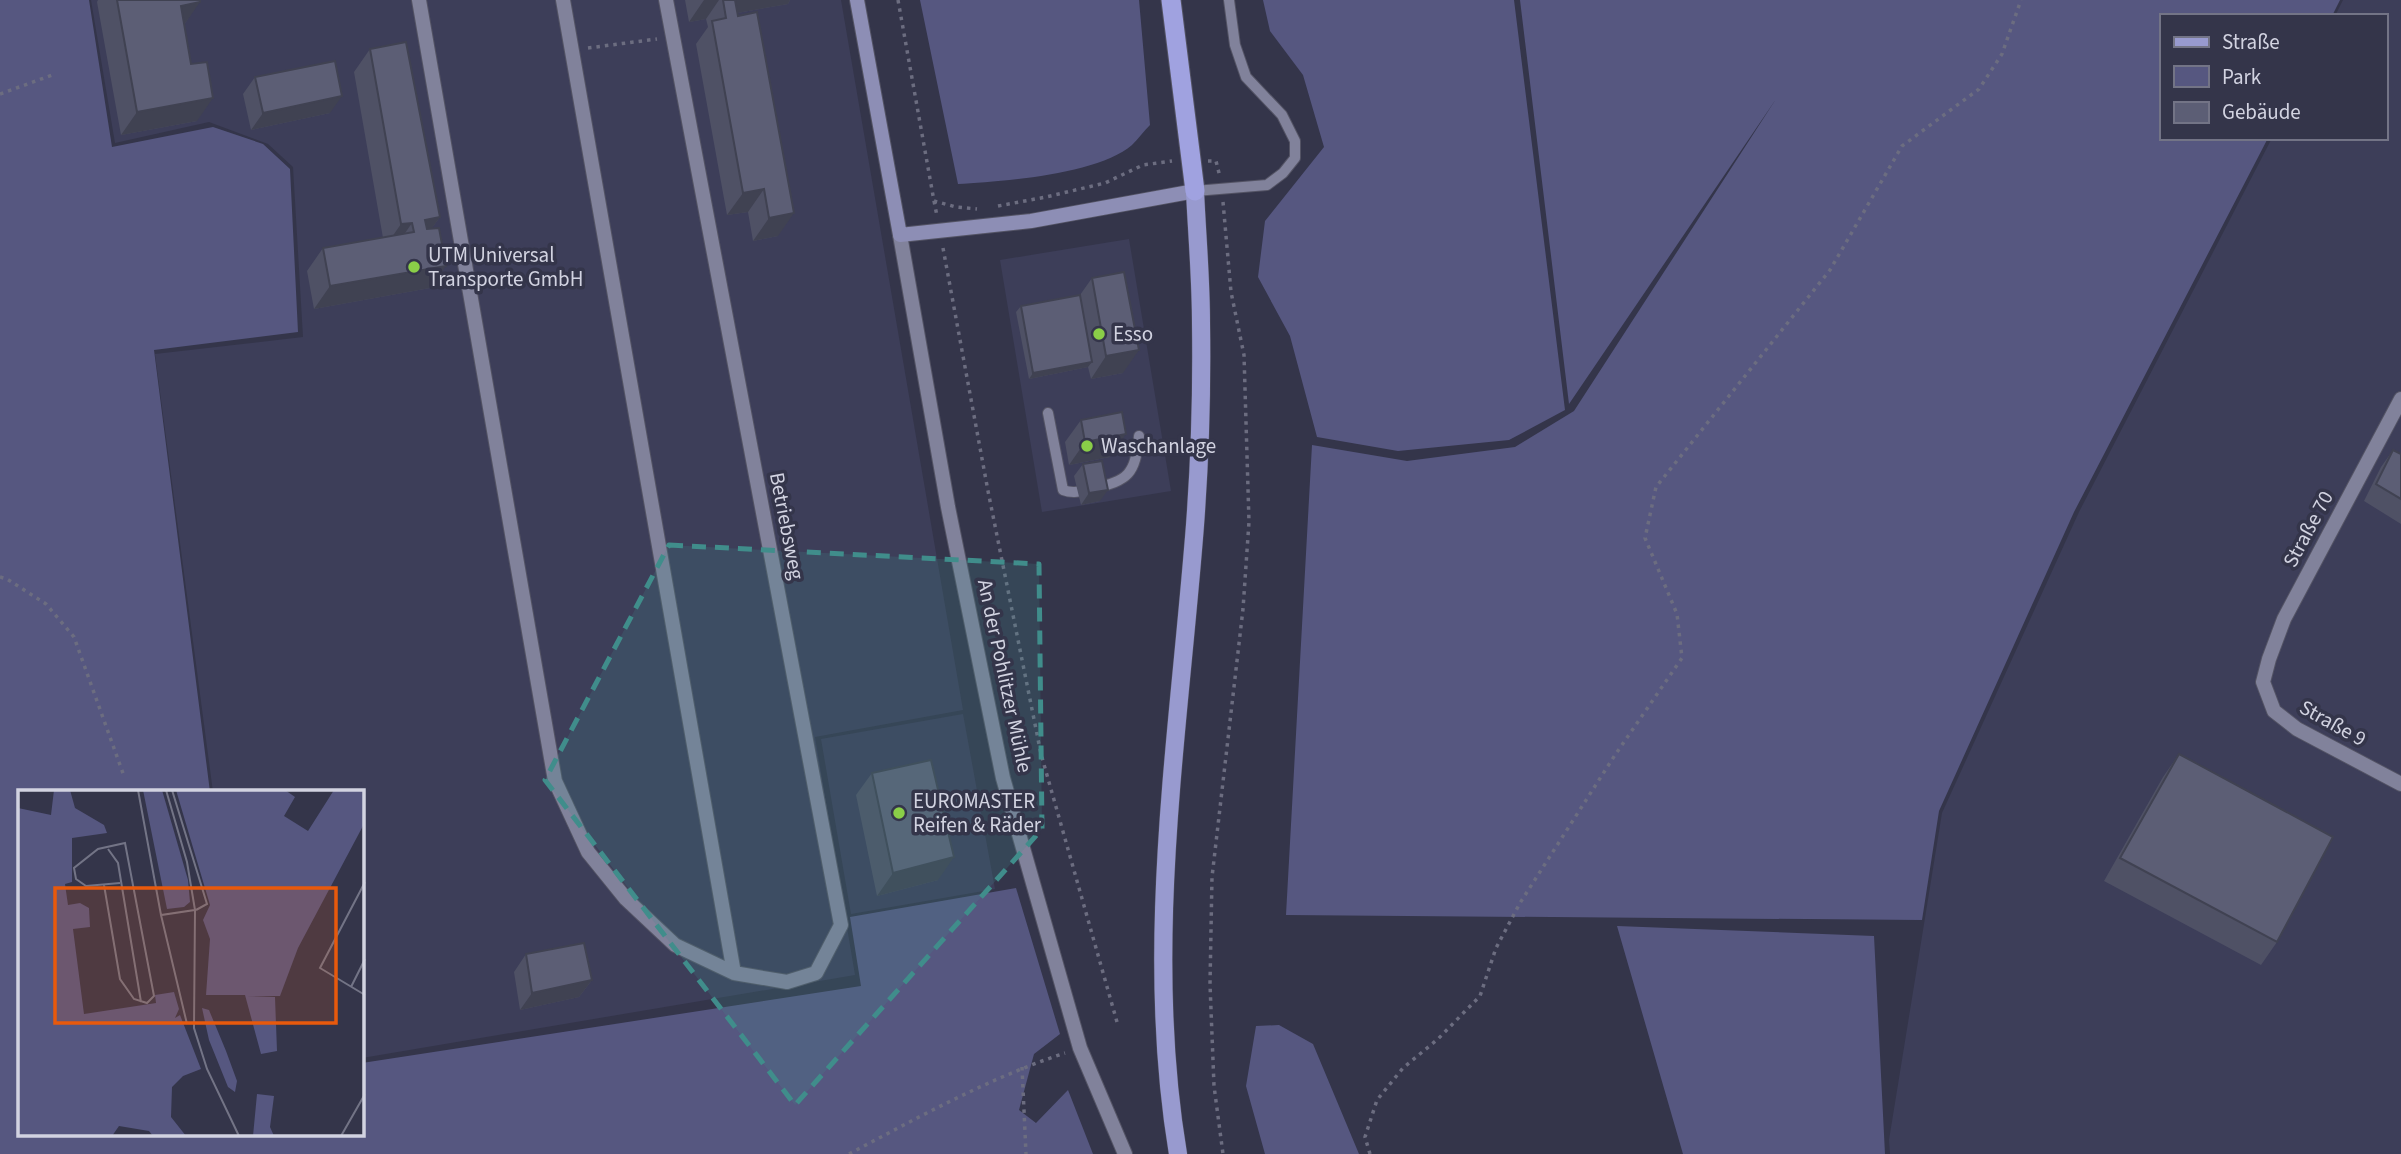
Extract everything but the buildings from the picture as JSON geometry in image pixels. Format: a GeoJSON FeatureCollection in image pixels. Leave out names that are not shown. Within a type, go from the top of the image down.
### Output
{"type":"FeatureCollection","features":[{"type":"Feature","properties":{"kind":"highway"},"geometry":{"type":"LineString","coordinates":[[1171,0],[1195,191]]}},
{"type":"Feature","properties":{"kind":"main road","name":"An der Pohlitzer Mühle"},"geometry":{"type":"LineString","coordinates":[[857,0],[900,235]]}},
{"type":"Feature","properties":{"kind":"main road"},"geometry":{"type":"LineString","coordinates":[[900,235],[1031,221],[1195,191],[1201,323],[1198,462],[1167,848],[1164,937],[1165,1013],[1178,1154]]}},
{"type":"Feature","properties":{"kind":"street","name":"Betriebsweg"},"geometry":{"type":"LineString","coordinates":[[419,0],[555,780],[587,852],[626,899],[675,946],[734,973],[787,982],[816,973],[841,925],[666,0]]}},
{"type":"Feature","properties":{"kind":"street"},"geometry":{"type":"LineString","coordinates":[[563,0],[734,973]]}},
{"type":"Feature","properties":{"kind":"street","name":"An der Pohlitzer Mühle"},"geometry":{"type":"LineString","coordinates":[[900,235],[948,507],[1003,778],[1080,1048],[1125,1154]]}},
{"type":"Feature","properties":{"kind":"street","name":"Straße 70"},"geometry":{"type":"LineString","coordinates":[[2263,682],[2284,619],[2401,399]]}},
{"type":"Feature","properties":{"kind":"street","name":"Straße 9"},"geometry":{"type":"LineString","coordinates":[[2263,682],[2274,711],[2297,729],[2401,784]]}},
{"type":"Feature","properties":{"kind":"lane"},"geometry":{"type":"LineString","coordinates":[[1195,191],[1268,185],[1283,173],[1294,158],[1295,141],[1282,115],[1246,77],[1235,45],[1229,0]]}},
{"type":"Feature","properties":{"kind":"lane"},"geometry":{"type":"LineString","coordinates":[[1048,413],[1063,490],[1071,493],[1119,483],[1136,463],[1139,436]]}},
{"type":"Feature","properties":{"kind":"path"},"geometry":{"type":"LineString","coordinates":[[898,0],[988,491],[1041,754],[1117,1021]]}},
{"type":"Feature","properties":{"kind":"path"},"geometry":{"type":"LineString","coordinates":[[1370,1154],[1365,1138],[1377,1100],[1403,1068],[1438,1039],[1480,996],[1496,948],[1520,903],[1615,755],[1682,658],[1677,614],[1645,538],[1657,487],[1829,270],[1902,146],[1979,89],[2002,54],[2021,0]]}},
{"type":"Feature","properties":{"kind":"path"},"geometry":{"type":"LineString","coordinates":[[572,50],[673,38]]}},
{"type":"Feature","properties":{"kind":"path"},"geometry":{"type":"LineString","coordinates":[[0,94],[55,74]]}},
{"type":"Feature","properties":{"kind":"path"},"geometry":{"type":"LineString","coordinates":[[993,207],[1105,183],[1143,165],[1191,160],[1216,161],[1231,292],[1244,355],[1250,523],[1212,877],[1210,984],[1214,1086],[1223,1154]]}},
{"type":"Feature","properties":{"kind":"path"},"geometry":{"type":"LineString","coordinates":[[934,201],[979,209]]}},
{"type":"Feature","properties":{"kind":"path"},"geometry":{"type":"LineString","coordinates":[[0,577],[47,604],[74,637],[124,776]]}},
{"type":"Feature","properties":{"kind":"path"},"geometry":{"type":"LineString","coordinates":[[849,1154],[948,1101],[1022,1067],[1080,1048]]}},
{"type":"Feature","properties":{"kind":"path"},"geometry":{"type":"LineString","coordinates":[[1022,1067],[1026,1154]]}},
{"type":"Feature","properties":{"kind":"highlighted area"},"geometry":{"type":"Polygon","coordinates":[[[669,545],[1039,564],[1042,829],[795,1105],[545,780],[669,545]]]}},
{"type":"Feature","properties":{"kind":"shaded area"},"geometry":{"type":"Polygon","coordinates":[[[91,0],[841,0],[963,710],[815,737],[855,975],[364,1058],[364,790],[213,790],[155,354],[303,337],[293,167],[268,144],[209,122],[115,143],[91,0]]]}},
{"type":"Feature","properties":{"kind":"shaded area"},"geometry":{"type":"Polygon","coordinates":[[[2343,0],[2401,0],[2401,1154],[1890,1154],[1889,1140],[1942,813],[2079,512],[2271,140],[2387,140],[2387,14],[2336,14],[2343,0]]]}},
{"type":"Feature","properties":{"kind":"shaded area"},"geometry":{"type":"Polygon","coordinates":[[[1129,239],[1171,491],[1042,512],[1000,260],[1129,239]]]}},
{"type":"Feature","properties":{"kind":"shaded area"},"geometry":{"type":"Polygon","coordinates":[[[963,714],[995,889],[851,914],[821,739],[963,714]]]}},
{"type":"Feature","properties":{"kind":"green space"},"geometry":{"type":"Polygon","coordinates":[[[0,0],[89,0],[112,147],[213,127],[263,144],[290,169],[298,332],[154,350],[210,790],[18,790],[18,1136],[364,1136],[364,1063],[861,986],[850,917],[1016,888],[1060,1034],[1034,1054],[1019,1110],[1036,1123],[1068,1090],[1093,1154],[0,1154],[0,0]]]}},
{"type":"Feature","properties":{"kind":"green space"},"geometry":{"type":"Polygon","coordinates":[[[920,0],[1139,0],[1150,125],[1132,145],[1097,163],[1049,175],[958,184],[920,0]]]}},
{"type":"Feature","properties":{"kind":"green space"},"geometry":{"type":"Polygon","coordinates":[[[1263,0],[1514,0],[1565,410],[1509,440],[1398,451],[1317,437],[1290,336],[1258,277],[1265,221],[1324,147],[1303,75],[1270,31],[1263,0]]]}},
{"type":"Feature","properties":{"kind":"green space"},"geometry":{"type":"Polygon","coordinates":[[[1520,0],[2340,0],[2333,14],[2160,14],[2160,140],[2267,140],[2074,512],[1939,811],[1922,920],[1286,915],[1312,445],[1407,461],[1515,447],[1574,411],[1776,99],[1569,404],[1520,0]]]}},
{"type":"Feature","properties":{"kind":"green space"},"geometry":{"type":"Polygon","coordinates":[[[1617,926],[1874,936],[1885,1154],[1683,1154],[1617,926]]]}},
{"type":"Feature","properties":{"kind":"green space"},"geometry":{"type":"Polygon","coordinates":[[[1279,1025],[1313,1044],[1359,1154],[1265,1154],[1246,1086],[1256,1026],[1279,1025]]]}},
{"type":"Feature","properties":{"kind":"place","name":"UTM Universal Transporte GmbH"},"geometry":{"type":"Point","coordinates":[414,267]}},
{"type":"Feature","properties":{"kind":"place","name":"Esso"},"geometry":{"type":"Point","coordinates":[1099,334]}},
{"type":"Feature","properties":{"kind":"place","name":"Waschanlage"},"geometry":{"type":"Point","coordinates":[1087,446]}},
{"type":"Feature","properties":{"kind":"place","name":"EUROMASTER Reifen & Räder"},"geometry":{"type":"Point","coordinates":[899,813]}}]}
